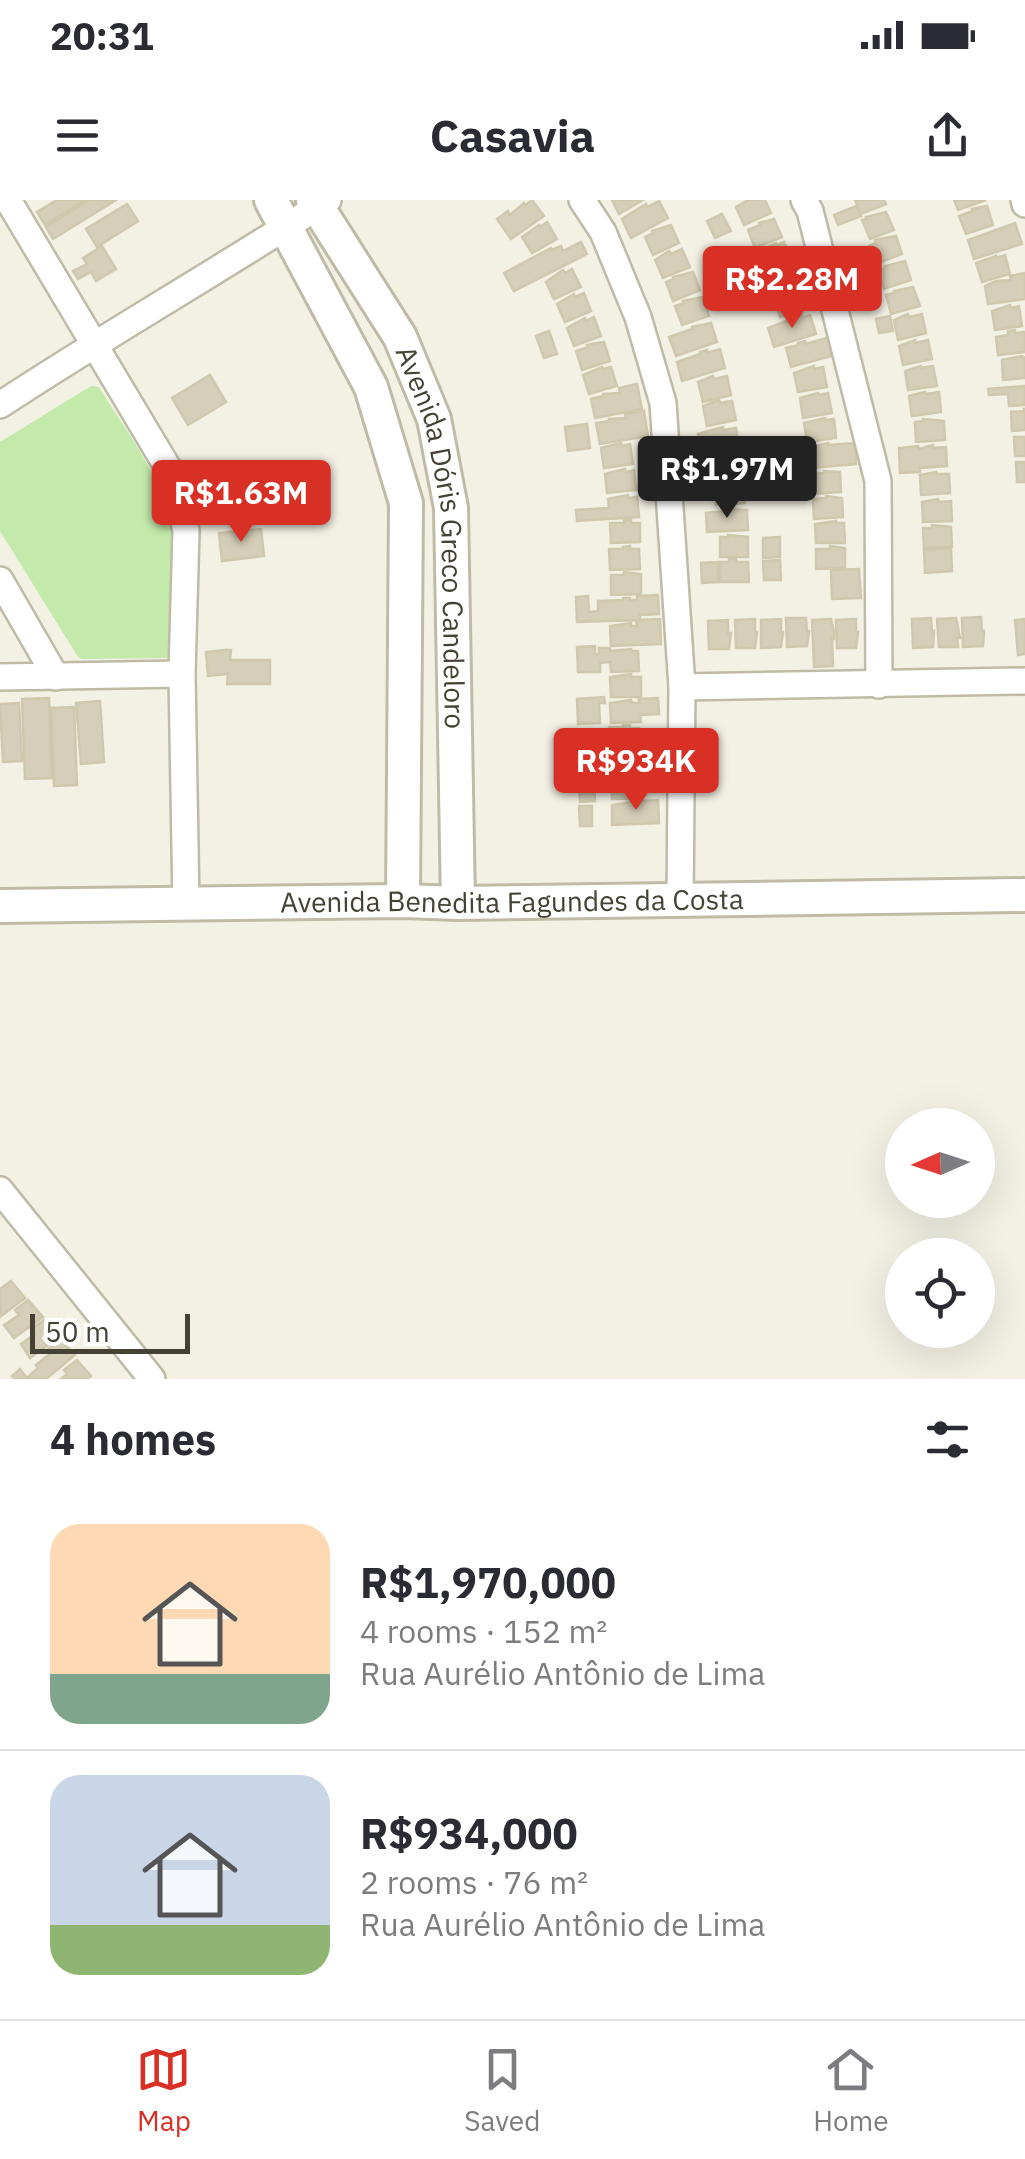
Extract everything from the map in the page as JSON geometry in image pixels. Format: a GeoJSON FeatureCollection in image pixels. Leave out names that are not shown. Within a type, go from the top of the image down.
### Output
{"type":"FeatureCollection","features":[{"type":"Feature","properties":{"kind":"street"},"geometry":{"type":"LineString","coordinates":[[8,200],[174,478],[186,531],[182,674],[186,906]]}},
{"type":"Feature","properties":{"kind":"street"},"geometry":{"type":"LineString","coordinates":[[582,200],[603,232],[638,317],[663,403],[682,687],[680,900]]}},
{"type":"Feature","properties":{"kind":"street"},"geometry":{"type":"LineString","coordinates":[[804,200],[810,210],[878,481],[879,685]]}},
{"type":"Feature","properties":{"kind":"street"},"geometry":{"type":"LineString","coordinates":[[0,405],[279,214],[319,202]]}},
{"type":"Feature","properties":{"kind":"street","name":"Avenida Dóris Greco Candeloro"},"geometry":{"type":"LineString","coordinates":[[319,202],[400,337],[434,419],[451,508],[458,903]]}},
{"type":"Feature","properties":{"kind":"street","name":"Avenida Dóris Greco Candeloro"},"geometry":{"type":"LineString","coordinates":[[279,214],[371,387],[406,503],[403,901]]}},
{"type":"Feature","properties":{"kind":"street"},"geometry":{"type":"LineString","coordinates":[[0,580],[56,677]]}},
{"type":"Feature","properties":{"kind":"street"},"geometry":{"type":"LineString","coordinates":[[0,677],[182,674]]}},
{"type":"Feature","properties":{"kind":"street"},"geometry":{"type":"LineString","coordinates":[[682,687],[1025,681]]}},
{"type":"Feature","properties":{"kind":"street","name":"Avenida Benedita Fagundes da Costa"},"geometry":{"type":"LineString","coordinates":[[0,906],[1025,895]]}},
{"type":"Feature","properties":{"kind":"street"},"geometry":{"type":"LineString","coordinates":[[0,1190],[152,1379]]}},
{"type":"Feature","properties":{"kind":"green space"},"geometry":{"type":"Polygon","coordinates":[[[91,386],[99,387],[137,446],[167,509],[175,582],[173,656],[168,658],[78,657],[0,531],[0,442],[91,386]]]}},
{"type":"Feature","properties":{"kind":"building"},"geometry":{"type":"Polygon","coordinates":[[[57,200],[85,200],[45,225],[37,212],[57,200]]]}},
{"type":"Feature","properties":{"kind":"building"},"geometry":{"type":"Polygon","coordinates":[[[89,200],[116,200],[53,239],[46,227],[89,200]]]}},
{"type":"Feature","properties":{"kind":"building"},"geometry":{"type":"Polygon","coordinates":[[[532,200],[544,216],[511,239],[497,219],[532,200]]]}},
{"type":"Feature","properties":{"kind":"building"},"geometry":{"type":"Polygon","coordinates":[[[612,200],[643,200],[619,214],[612,200]]]}},
{"type":"Feature","properties":{"kind":"building"},"geometry":{"type":"Polygon","coordinates":[[[748,200],[765,200],[771,213],[744,225],[736,207],[748,200]]]}},
{"type":"Feature","properties":{"kind":"building"},"geometry":{"type":"Polygon","coordinates":[[[855,200],[884,200],[886,204],[861,214],[855,200]]]}},
{"type":"Feature","properties":{"kind":"building"},"geometry":{"type":"Polygon","coordinates":[[[954,200],[986,200],[958,210],[954,200]]]}},
{"type":"Feature","properties":{"kind":"building"},"geometry":{"type":"Polygon","coordinates":[[[659,201],[668,218],[631,238],[622,219],[659,201]]]}},
{"type":"Feature","properties":{"kind":"building"},"geometry":{"type":"Polygon","coordinates":[[[127,204],[138,221],[97,247],[86,229],[127,204]]]}},
{"type":"Feature","properties":{"kind":"building"},"geometry":{"type":"Polygon","coordinates":[[[856,206],[861,216],[838,225],[834,215],[856,206]]]}},
{"type":"Feature","properties":{"kind":"building"},"geometry":{"type":"Polygon","coordinates":[[[987,206],[993,225],[966,234],[959,216],[987,206]]]}},
{"type":"Feature","properties":{"kind":"building"},"geometry":{"type":"Polygon","coordinates":[[[886,212],[894,230],[870,239],[862,220],[886,212]]]}},
{"type":"Feature","properties":{"kind":"building"},"geometry":{"type":"Polygon","coordinates":[[[722,214],[731,231],[715,238],[707,221],[722,214]]]}},
{"type":"Feature","properties":{"kind":"building"},"geometry":{"type":"Polygon","coordinates":[[[774,219],[782,237],[755,248],[748,230],[774,219]]]}},
{"type":"Feature","properties":{"kind":"building"},"geometry":{"type":"Polygon","coordinates":[[[547,222],[557,239],[532,253],[522,237],[547,222]]]}},
{"type":"Feature","properties":{"kind":"building"},"geometry":{"type":"Polygon","coordinates":[[[1015,223],[1022,244],[974,259],[968,240],[1015,223]]]}},
{"type":"Feature","properties":{"kind":"building"},"geometry":{"type":"Polygon","coordinates":[[[671,225],[679,243],[653,255],[645,237],[671,225]]]}},
{"type":"Feature","properties":{"kind":"building"},"geometry":{"type":"Polygon","coordinates":[[[896,236],[902,254],[876,264],[869,246],[875,240],[896,236]]]}},
{"type":"Feature","properties":{"kind":"building"},"geometry":{"type":"Polygon","coordinates":[[[581,242],[587,254],[514,291],[504,273],[551,248],[561,246],[563,251],[581,242]]]}},
{"type":"Feature","properties":{"kind":"building"},"geometry":{"type":"Polygon","coordinates":[[[784,242],[792,260],[764,271],[757,252],[784,242]]]}},
{"type":"Feature","properties":{"kind":"building"},"geometry":{"type":"Polygon","coordinates":[[[102,246],[116,269],[96,281],[91,272],[78,279],[73,271],[87,264],[83,258],[102,246]]]}},
{"type":"Feature","properties":{"kind":"building"},"geometry":{"type":"Polygon","coordinates":[[[682,249],[690,267],[663,278],[655,260],[669,251],[671,254],[682,249]]]}},
{"type":"Feature","properties":{"kind":"building"},"geometry":{"type":"Polygon","coordinates":[[[1005,255],[1010,274],[982,282],[976,263],[1005,255]]]}},
{"type":"Feature","properties":{"kind":"building"},"geometry":{"type":"Polygon","coordinates":[[[905,261],[911,280],[884,289],[878,270],[905,261]]]}},
{"type":"Feature","properties":{"kind":"building"},"geometry":{"type":"Polygon","coordinates":[[[794,265],[800,284],[773,293],[766,274],[794,265]]]}},
{"type":"Feature","properties":{"kind":"building"},"geometry":{"type":"Polygon","coordinates":[[[572,269],[581,287],[554,299],[546,282],[563,270],[565,273],[572,269]]]}},
{"type":"Feature","properties":{"kind":"building"},"geometry":{"type":"Polygon","coordinates":[[[693,272],[700,290],[673,301],[666,282],[693,272]]]}},
{"type":"Feature","properties":{"kind":"building"},"geometry":{"type":"Polygon","coordinates":[[[1025,273],[1025,299],[988,304],[985,286],[1025,273]]]}},
{"type":"Feature","properties":{"kind":"building"},"geometry":{"type":"Polygon","coordinates":[[[818,283],[825,303],[780,317],[774,298],[818,283]]]}},
{"type":"Feature","properties":{"kind":"building"},"geometry":{"type":"Polygon","coordinates":[[[913,287],[920,306],[891,314],[886,295],[913,287]]]}},
{"type":"Feature","properties":{"kind":"building"},"geometry":{"type":"Polygon","coordinates":[[[584,293],[591,311],[565,322],[557,304],[584,293]]]}},
{"type":"Feature","properties":{"kind":"building"},"geometry":{"type":"Polygon","coordinates":[[[703,297],[709,316],[682,325],[675,306],[703,297]]]}},
{"type":"Feature","properties":{"kind":"building"},"geometry":{"type":"Polygon","coordinates":[[[1019,306],[1022,326],[995,330],[992,311],[1019,306]]]}},
{"type":"Feature","properties":{"kind":"building"},"geometry":{"type":"Polygon","coordinates":[[[922,314],[926,333],[898,340],[894,320],[922,314]]]}},
{"type":"Feature","properties":{"kind":"building"},"geometry":{"type":"Polygon","coordinates":[[[810,315],[816,334],[774,347],[768,328],[810,315]]]}},
{"type":"Feature","properties":{"kind":"building"},"geometry":{"type":"Polygon","coordinates":[[[890,316],[893,331],[879,333],[876,319],[890,316]]]}},
{"type":"Feature","properties":{"kind":"building"},"geometry":{"type":"Polygon","coordinates":[[[594,317],[601,336],[574,346],[567,328],[594,317]]]}},
{"type":"Feature","properties":{"kind":"building"},"geometry":{"type":"Polygon","coordinates":[[[711,323],[717,342],[676,356],[669,337],[711,323]]]}},
{"type":"Feature","properties":{"kind":"building"},"geometry":{"type":"Polygon","coordinates":[[[1015,330],[1025,332],[1025,352],[998,355],[996,337],[1015,330]]]}},
{"type":"Feature","properties":{"kind":"building"},"geometry":{"type":"Polygon","coordinates":[[[549,331],[557,354],[544,358],[536,336],[549,331]]]}},
{"type":"Feature","properties":{"kind":"building"},"geometry":{"type":"Polygon","coordinates":[[[833,336],[839,354],[791,367],[786,348],[833,336]]]}},
{"type":"Feature","properties":{"kind":"building"},"geometry":{"type":"Polygon","coordinates":[[[928,340],[932,359],[903,365],[899,346],[928,340]]]}},
{"type":"Feature","properties":{"kind":"building"},"geometry":{"type":"Polygon","coordinates":[[[604,342],[610,361],[582,370],[576,351],[604,342]]]}},
{"type":"Feature","properties":{"kind":"building"},"geometry":{"type":"Polygon","coordinates":[[[720,349],[725,368],[682,381],[677,362],[720,349]]]}},
{"type":"Feature","properties":{"kind":"building"},"geometry":{"type":"Polygon","coordinates":[[[1022,356],[1025,378],[1003,380],[1002,360],[1022,356]]]}},
{"type":"Feature","properties":{"kind":"building"},"geometry":{"type":"Polygon","coordinates":[[[933,366],[937,386],[908,390],[905,371],[933,366]]]}},
{"type":"Feature","properties":{"kind":"building"},"geometry":{"type":"Polygon","coordinates":[[[611,367],[617,386],[589,394],[583,375],[611,367]]]}},
{"type":"Feature","properties":{"kind":"building"},"geometry":{"type":"Polygon","coordinates":[[[823,367],[827,387],[798,392],[794,373],[823,367]]]}},
{"type":"Feature","properties":{"kind":"building"},"geometry":{"type":"Polygon","coordinates":[[[210,375],[226,402],[188,425],[172,398],[210,375]]]}},
{"type":"Feature","properties":{"kind":"building"},"geometry":{"type":"Polygon","coordinates":[[[727,376],[731,395],[703,402],[698,382],[727,376]]]}},
{"type":"Feature","properties":{"kind":"building"},"geometry":{"type":"Polygon","coordinates":[[[637,384],[642,409],[595,418],[591,399],[620,393],[619,388],[637,384]]]}},
{"type":"Feature","properties":{"kind":"building"},"geometry":{"type":"Polygon","coordinates":[[[1025,386],[1025,405],[1009,406],[1008,394],[989,395],[988,389],[1025,386]]]}},
{"type":"Feature","properties":{"kind":"building"},"geometry":{"type":"Polygon","coordinates":[[[939,392],[941,412],[912,416],[909,396],[939,392]]]}},
{"type":"Feature","properties":{"kind":"building"},"geometry":{"type":"Polygon","coordinates":[[[828,393],[832,413],[803,418],[800,398],[828,393]]]}},
{"type":"Feature","properties":{"kind":"building"},"geometry":{"type":"Polygon","coordinates":[[[719,400],[732,401],[736,420],[707,426],[703,406],[719,400]]]}},
{"type":"Feature","properties":{"kind":"building"},"geometry":{"type":"Polygon","coordinates":[[[644,411],[648,436],[600,444],[596,423],[644,411]]]}},
{"type":"Feature","properties":{"kind":"building"},"geometry":{"type":"Polygon","coordinates":[[[1025,411],[1025,430],[1012,431],[1011,412],[1025,411]]]}},
{"type":"Feature","properties":{"kind":"building"},"geometry":{"type":"Polygon","coordinates":[[[834,419],[836,438],[807,442],[804,423],[834,419]]]}},
{"type":"Feature","properties":{"kind":"building"},"geometry":{"type":"Polygon","coordinates":[[[944,421],[945,440],[916,442],[915,422],[944,421]]]}},
{"type":"Feature","properties":{"kind":"building"},"geometry":{"type":"Polygon","coordinates":[[[587,424],[590,448],[568,451],[565,427],[587,424]]]}},
{"type":"Feature","properties":{"kind":"building"},"geometry":{"type":"Polygon","coordinates":[[[723,427],[736,428],[739,447],[701,453],[698,434],[723,427]]]}},
{"type":"Feature","properties":{"kind":"building"},"geometry":{"type":"Polygon","coordinates":[[[1014,437],[1025,437],[1025,456],[1015,456],[1014,437]]]}},
{"type":"Feature","properties":{"kind":"building"},"geometry":{"type":"Polygon","coordinates":[[[855,443],[856,464],[810,468],[808,448],[855,443]]]}},
{"type":"Feature","properties":{"kind":"building"},"geometry":{"type":"Polygon","coordinates":[[[630,444],[633,464],[604,468],[601,448],[630,444]]]}},
{"type":"Feature","properties":{"kind":"building"},"geometry":{"type":"Polygon","coordinates":[[[946,447],[947,466],[900,473],[899,448],[946,447]]]}},
{"type":"Feature","properties":{"kind":"building"},"geometry":{"type":"Polygon","coordinates":[[[742,455],[744,474],[715,478],[713,458],[742,455]]]}},
{"type":"Feature","properties":{"kind":"building"},"geometry":{"type":"Polygon","coordinates":[[[1016,462],[1025,462],[1025,482],[1017,482],[1016,462]]]}},
{"type":"Feature","properties":{"kind":"building"},"geometry":{"type":"Polygon","coordinates":[[[634,470],[636,490],[607,493],[605,474],[634,470]]]}},
{"type":"Feature","properties":{"kind":"building"},"geometry":{"type":"Polygon","coordinates":[[[840,472],[841,492],[812,494],[811,474],[840,472]]]}},
{"type":"Feature","properties":{"kind":"building"},"geometry":{"type":"Polygon","coordinates":[[[949,474],[950,493],[921,495],[920,475],[949,474]]]}},
{"type":"Feature","properties":{"kind":"building"},"geometry":{"type":"Polygon","coordinates":[[[744,483],[745,503],[716,505],[715,485],[744,483]]]}},
{"type":"Feature","properties":{"kind":"building"},"geometry":{"type":"Polygon","coordinates":[[[637,497],[639,517],[577,521],[576,510],[609,508],[608,499],[637,497]]]}},
{"type":"Feature","properties":{"kind":"building"},"geometry":{"type":"Polygon","coordinates":[[[842,498],[843,517],[814,519],[813,499],[842,498]]]}},
{"type":"Feature","properties":{"kind":"building"},"geometry":{"type":"Polygon","coordinates":[[[951,501],[952,521],[923,522],[922,502],[951,501]]]}},
{"type":"Feature","properties":{"kind":"building"},"geometry":{"type":"Polygon","coordinates":[[[747,510],[748,530],[707,532],[706,513],[747,510]]]}},
{"type":"Feature","properties":{"kind":"building"},"geometry":{"type":"Polygon","coordinates":[[[610,523],[640,523],[640,542],[611,543],[610,523]]]}},
{"type":"Feature","properties":{"kind":"building"},"geometry":{"type":"Polygon","coordinates":[[[844,523],[845,543],[816,543],[815,524],[844,523]]]}},
{"type":"Feature","properties":{"kind":"building"},"geometry":{"type":"Polygon","coordinates":[[[951,527],[952,547],[924,548],[923,528],[951,527]]]}},
{"type":"Feature","properties":{"kind":"building"},"geometry":{"type":"Polygon","coordinates":[[[261,529],[264,556],[222,561],[219,533],[261,529]]]}},
{"type":"Feature","properties":{"kind":"building"},"geometry":{"type":"Polygon","coordinates":[[[720,537],[748,537],[748,557],[720,557],[720,537]]]}},
{"type":"Feature","properties":{"kind":"building"},"geometry":{"type":"Polygon","coordinates":[[[780,537],[780,557],[763,558],[763,538],[780,537]]]}},
{"type":"Feature","properties":{"kind":"building"},"geometry":{"type":"Polygon","coordinates":[[[845,548],[845,568],[816,569],[816,549],[845,548]]]}},
{"type":"Feature","properties":{"kind":"building"},"geometry":{"type":"Polygon","coordinates":[[[951,548],[952,571],[925,573],[924,550],[951,548]]]}},
{"type":"Feature","properties":{"kind":"building"},"geometry":{"type":"Polygon","coordinates":[[[609,549],[639,549],[640,569],[610,570],[609,549]]]}},
{"type":"Feature","properties":{"kind":"building"},"geometry":{"type":"Polygon","coordinates":[[[780,560],[781,580],[764,580],[763,561],[780,560]]]}},
{"type":"Feature","properties":{"kind":"building"},"geometry":{"type":"Polygon","coordinates":[[[718,562],[718,582],[702,583],[701,563],[718,562]]]}},
{"type":"Feature","properties":{"kind":"building"},"geometry":{"type":"Polygon","coordinates":[[[720,562],[748,562],[749,582],[720,582],[720,562]]]}},
{"type":"Feature","properties":{"kind":"building"},"geometry":{"type":"Polygon","coordinates":[[[859,569],[861,598],[832,599],[831,570],[859,569]]]}},
{"type":"Feature","properties":{"kind":"building"},"geometry":{"type":"Polygon","coordinates":[[[641,574],[641,594],[611,595],[611,575],[641,574]]]}},
{"type":"Feature","properties":{"kind":"building"},"geometry":{"type":"Polygon","coordinates":[[[658,595],[659,614],[640,615],[640,620],[577,622],[576,597],[588,596],[589,612],[598,611],[598,601],[658,595]]]}},
{"type":"Feature","properties":{"kind":"building"},"geometry":{"type":"Polygon","coordinates":[[[981,617],[983,646],[963,647],[962,618],[981,617]]]}},
{"type":"Feature","properties":{"kind":"building"},"geometry":{"type":"Polygon","coordinates":[[[786,618],[806,618],[807,646],[787,647],[786,618]]]}},
{"type":"Feature","properties":{"kind":"building"},"geometry":{"type":"Polygon","coordinates":[[[931,618],[933,647],[913,648],[912,619],[931,618]]]}},
{"type":"Feature","properties":{"kind":"building"},"geometry":{"type":"Polygon","coordinates":[[[956,618],[958,647],[939,647],[937,619],[956,618]]]}},
{"type":"Feature","properties":{"kind":"building"},"geometry":{"type":"Polygon","coordinates":[[[660,619],[661,644],[611,646],[610,626],[637,626],[636,620],[660,619]]]}},
{"type":"Feature","properties":{"kind":"building"},"geometry":{"type":"Polygon","coordinates":[[[755,619],[755,648],[736,648],[735,620],[755,619]]]}},
{"type":"Feature","properties":{"kind":"building"},"geometry":{"type":"Polygon","coordinates":[[[781,619],[781,647],[761,648],[761,620],[781,619]]]}},
{"type":"Feature","properties":{"kind":"building"},"geometry":{"type":"Polygon","coordinates":[[[831,619],[833,666],[814,667],[812,620],[831,619]]]}},
{"type":"Feature","properties":{"kind":"building"},"geometry":{"type":"Polygon","coordinates":[[[856,619],[856,648],[837,648],[836,620],[856,619]]]}},
{"type":"Feature","properties":{"kind":"building"},"geometry":{"type":"Polygon","coordinates":[[[1025,619],[1025,654],[1018,655],[1015,620],[1025,619]]]}},
{"type":"Feature","properties":{"kind":"building"},"geometry":{"type":"Polygon","coordinates":[[[728,620],[729,649],[709,649],[708,621],[728,620]]]}},
{"type":"Feature","properties":{"kind":"building"},"geometry":{"type":"Polygon","coordinates":[[[595,646],[595,655],[599,648],[638,651],[639,671],[611,672],[610,662],[600,663],[600,672],[578,672],[577,647],[595,646]]]}},
{"type":"Feature","properties":{"kind":"building"},"geometry":{"type":"Polygon","coordinates":[[[231,650],[230,660],[270,660],[270,684],[227,684],[228,674],[208,676],[206,652],[231,650]]]}},
{"type":"Feature","properties":{"kind":"building"},"geometry":{"type":"Polygon","coordinates":[[[610,677],[641,677],[641,697],[611,697],[610,677]]]}},
{"type":"Feature","properties":{"kind":"building"},"geometry":{"type":"Polygon","coordinates":[[[604,697],[605,703],[599,703],[600,723],[578,724],[577,699],[604,697]]]}},
{"type":"Feature","properties":{"kind":"building"},"geometry":{"type":"Polygon","coordinates":[[[49,698],[52,778],[25,779],[22,699],[49,698]]]}},
{"type":"Feature","properties":{"kind":"building"},"geometry":{"type":"Polygon","coordinates":[[[658,698],[659,714],[640,715],[641,722],[611,723],[610,703],[639,703],[639,699],[658,698]]]}},
{"type":"Feature","properties":{"kind":"building"},"geometry":{"type":"Polygon","coordinates":[[[100,701],[104,762],[81,764],[76,703],[100,701]]]}},
{"type":"Feature","properties":{"kind":"building"},"geometry":{"type":"Polygon","coordinates":[[[19,703],[22,761],[3,762],[0,704],[19,703]]]}},
{"type":"Feature","properties":{"kind":"building"},"geometry":{"type":"Polygon","coordinates":[[[74,707],[77,785],[54,786],[51,708],[74,707]]]}},
{"type":"Feature","properties":{"kind":"building"},"geometry":{"type":"Polygon","coordinates":[[[609,727],[639,728],[640,747],[610,748],[609,727]]]}},
{"type":"Feature","properties":{"kind":"building"},"geometry":{"type":"Polygon","coordinates":[[[659,747],[660,773],[611,773],[611,753],[641,753],[641,748],[659,747]]]}},
{"type":"Feature","properties":{"kind":"building"},"geometry":{"type":"Polygon","coordinates":[[[594,776],[595,801],[580,802],[579,777],[594,776]]]}},
{"type":"Feature","properties":{"kind":"building"},"geometry":{"type":"Polygon","coordinates":[[[611,779],[641,779],[641,799],[612,799],[611,779]]]}},
{"type":"Feature","properties":{"kind":"building"},"geometry":{"type":"Polygon","coordinates":[[[658,800],[659,823],[612,825],[612,805],[641,805],[641,801],[658,800]]]}},
{"type":"Feature","properties":{"kind":"building"},"geometry":{"type":"Polygon","coordinates":[[[579,806],[592,806],[592,826],[580,826],[579,806]]]}},
{"type":"Feature","properties":{"kind":"building"},"geometry":{"type":"Polygon","coordinates":[[[11,1281],[25,1298],[0,1317],[0,1289],[11,1281]]]}},
{"type":"Feature","properties":{"kind":"building"},"geometry":{"type":"Polygon","coordinates":[[[28,1300],[43,1317],[14,1338],[4,1325],[19,1315],[15,1310],[28,1300]]]}},
{"type":"Feature","properties":{"kind":"building"},"geometry":{"type":"Polygon","coordinates":[[[44,1320],[59,1337],[30,1358],[21,1344],[35,1334],[31,1329],[44,1320]]]}},
{"type":"Feature","properties":{"kind":"building"},"geometry":{"type":"Polygon","coordinates":[[[60,1339],[75,1355],[46,1379],[15,1379],[12,1376],[20,1369],[27,1378],[60,1339]]]}},
{"type":"Feature","properties":{"kind":"building"},"geometry":{"type":"Polygon","coordinates":[[[77,1360],[91,1376],[61,1379],[67,1374],[64,1370],[77,1360]]]}}]}
